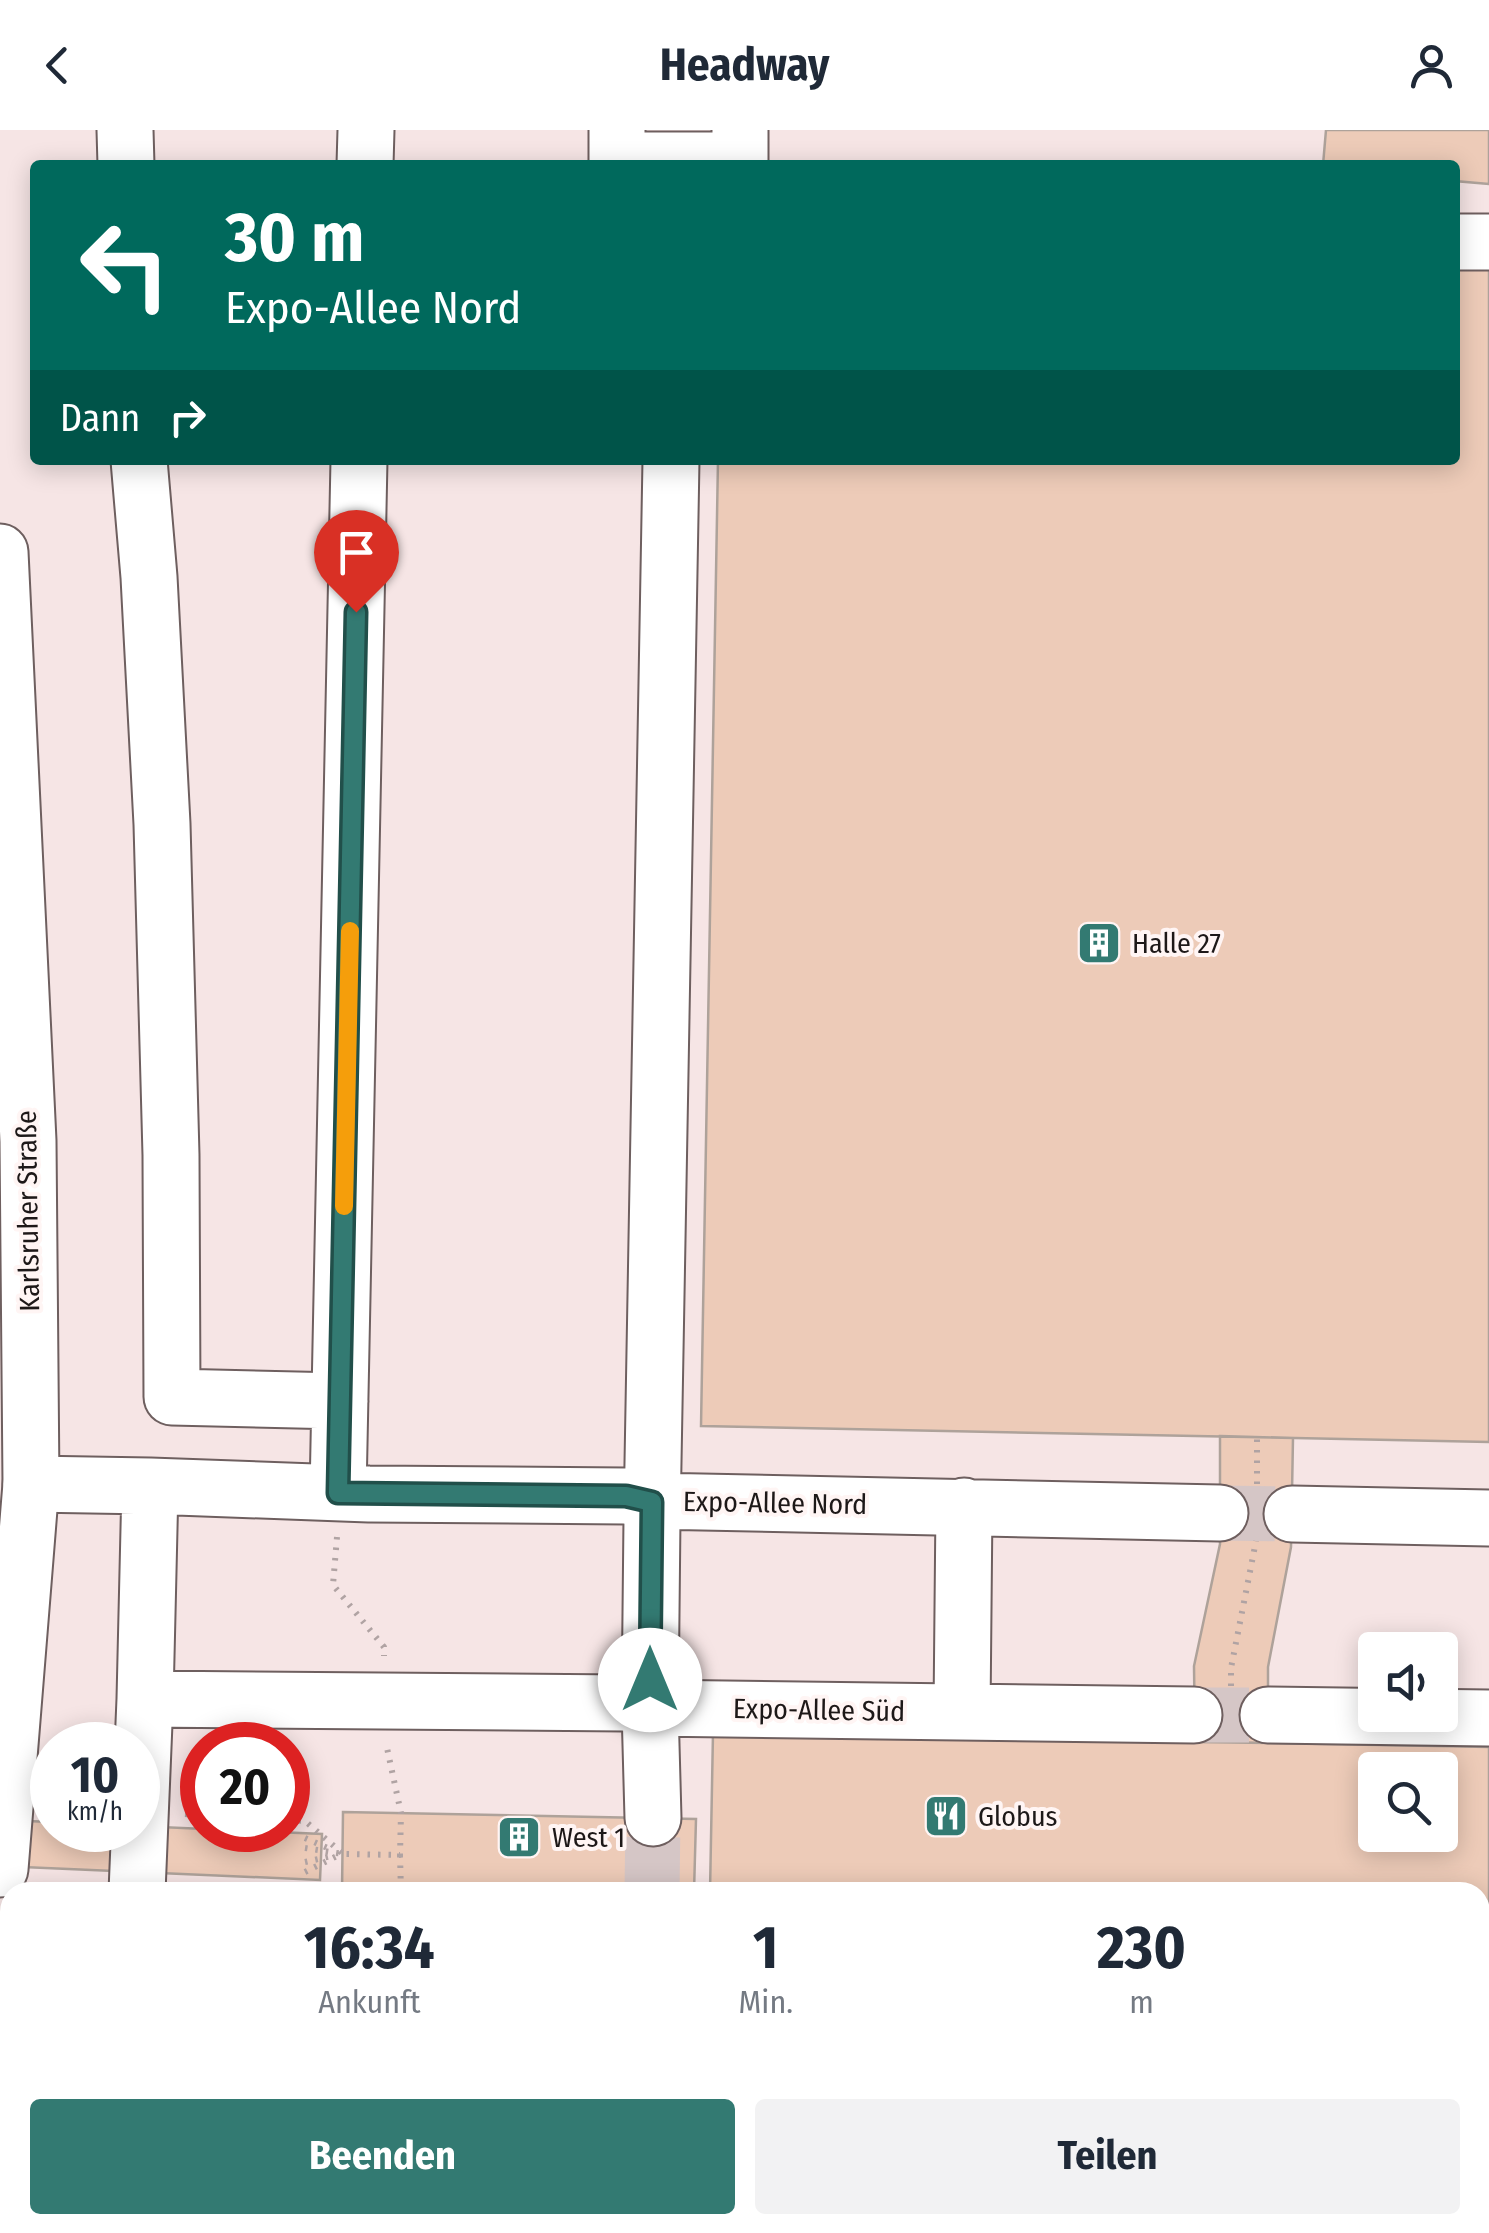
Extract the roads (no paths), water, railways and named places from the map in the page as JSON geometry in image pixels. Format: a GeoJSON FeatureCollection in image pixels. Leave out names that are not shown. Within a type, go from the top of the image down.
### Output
{"type":"FeatureCollection","features":[{"type":"Feature","properties":{"kind":"main road"},"geometry":{"type":"LineString","coordinates":[[125,130],[126,160]]}},
{"type":"Feature","properties":{"kind":"main road"},"geometry":{"type":"LineString","coordinates":[[365,160],[366,130]]}},
{"type":"Feature","properties":{"kind":"main road"},"geometry":{"type":"LineString","coordinates":[[616,130],[617,160],[740,160],[740,130]]}},
{"type":"Feature","properties":{"kind":"main road"},"geometry":{"type":"LineString","coordinates":[[1460,242],[1489,242]]}},
{"type":"Feature","properties":{"kind":"main road"},"geometry":{"type":"LineString","coordinates":[[140,465],[162,824],[171,1138],[172,1397],[340,1401]]}},
{"type":"Feature","properties":{"kind":"main road"},"geometry":{"type":"LineString","coordinates":[[338,1493],[359,465]]}},
{"type":"Feature","properties":{"kind":"main road"},"geometry":{"type":"LineString","coordinates":[[652,1818],[652,1502],[670,465]]}},
{"type":"Feature","properties":{"kind":"main road","name":"Karlsruher Straße"},"geometry":{"type":"LineString","coordinates":[[0,552],[14,1142],[31,1484],[0,1869]]}},
{"type":"Feature","properties":{"kind":"main road","name":"Expo-Allee Nord"},"geometry":{"type":"LineString","coordinates":[[31,1484],[626,1496],[652,1502],[1489,1518]]}},
{"type":"Feature","properties":{"kind":"main road"},"geometry":{"type":"LineString","coordinates":[[136,1882],[150,1486]]}},
{"type":"Feature","properties":{"kind":"main road"},"geometry":{"type":"LineString","coordinates":[[962,1712],[964,1506]]}},
{"type":"Feature","properties":{"kind":"main road","name":"Expo-Allee Süd"},"geometry":{"type":"LineString","coordinates":[[145,1699],[962,1712],[1231,1710],[1489,1718]]}},
{"type":"Feature","properties":{"kind":"tunnel"},"geometry":{"type":"LineString","coordinates":[[1220,1513],[1292,1514]]}},
{"type":"Feature","properties":{"kind":"tunnel"},"geometry":{"type":"LineString","coordinates":[[1194,1715],[1268,1715]]}},
{"type":"Feature","properties":{"kind":"tunnel"},"geometry":{"type":"LineString","coordinates":[[652,1882],[653,1818]]}},
{"type":"Feature","properties":{"kind":"place","name":"Halle 27"},"geometry":{"type":"Point","coordinates":[1099,943]}},
{"type":"Feature","properties":{"kind":"place","name":"Globus"},"geometry":{"type":"Point","coordinates":[946,1816]}},
{"type":"Feature","properties":{"kind":"place","name":"West 1"},"geometry":{"type":"Point","coordinates":[519,1837]}}]}
